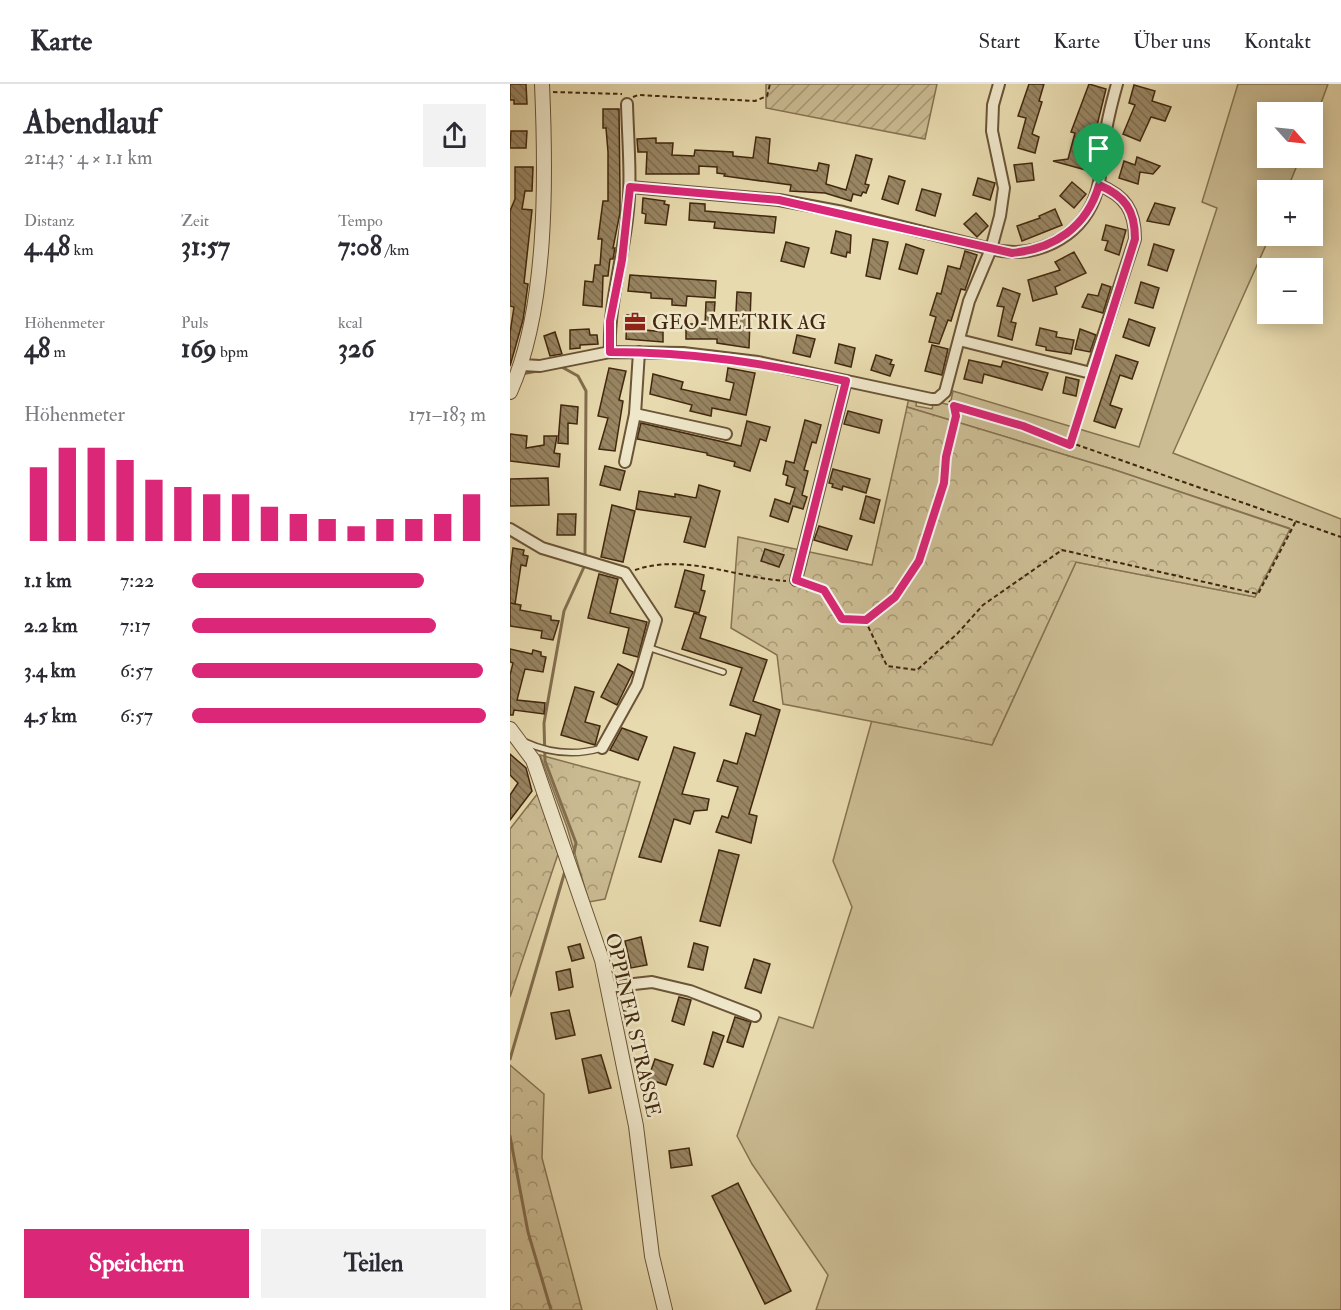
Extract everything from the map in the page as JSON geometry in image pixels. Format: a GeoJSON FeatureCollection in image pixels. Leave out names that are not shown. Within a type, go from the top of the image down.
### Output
{"type":"FeatureCollection","features":[{"type":"Feature","properties":{"kind":"street"},"geometry":{"type":"LineString","coordinates":[[514,383],[540,366],[610,352],[683,353],[758,362],[931,399],[942,395],[948,387],[969,302],[991,249],[1004,195],[1002,172],[992,131],[993,105],[999,84]]}},
{"type":"Feature","properties":{"kind":"street"},"geometry":{"type":"LineString","coordinates":[[630,187],[779,200],[843,212],[991,249],[1012,253],[1025,252],[1061,239],[1089,209],[1099,185],[1105,135],[1117,84]]}},
{"type":"Feature","properties":{"kind":"street"},"geometry":{"type":"LineString","coordinates":[[514,383],[540,245],[544,200],[543,88]]}},
{"type":"Feature","properties":{"kind":"street"},"geometry":{"type":"LineString","coordinates":[[610,352],[610,321],[622,260],[630,187],[627,104]]}},
{"type":"Feature","properties":{"kind":"street"},"geometry":{"type":"LineString","coordinates":[[959,340],[1091,373],[1135,239],[1135,221],[1127,203],[1116,192],[1099,185]]}},
{"type":"Feature","properties":{"kind":"street"},"geometry":{"type":"LineString","coordinates":[[625,462],[635,414],[639,352]]}},
{"type":"Feature","properties":{"kind":"street"},"geometry":{"type":"LineString","coordinates":[[796,580],[846,381]]}},
{"type":"Feature","properties":{"kind":"street"},"geometry":{"type":"LineString","coordinates":[[635,414],[726,434]]}},
{"type":"Feature","properties":{"kind":"street"},"geometry":{"type":"LineString","coordinates":[[510,529],[542,548],[625,573],[656,620],[638,685],[602,748]]}},
{"type":"Feature","properties":{"kind":"street","name":"OPPINER STRASSE"},"geometry":{"type":"LineString","coordinates":[[510,729],[533,760],[602,960],[636,1126],[652,1256],[664,1310]]}},
{"type":"Feature","properties":{"kind":"street"},"geometry":{"type":"LineString","coordinates":[[607,987],[652,982],[690,991],[755,1016]]}},
{"type":"Feature","properties":{"kind":"lane"},"geometry":{"type":"LineString","coordinates":[[1076,423],[1091,373]]}},
{"type":"Feature","properties":{"kind":"lane"},"geometry":{"type":"LineString","coordinates":[[650,648],[723,672]]}},
{"type":"Feature","properties":{"kind":"lane"},"geometry":{"type":"LineString","coordinates":[[520,740],[543,750],[581,755],[602,748]]}},
{"type":"Feature","properties":{"kind":"path"},"geometry":{"type":"LineString","coordinates":[[627,104],[638,95],[755,101],[767,96],[770,84]]}},
{"type":"Feature","properties":{"kind":"path"},"geometry":{"type":"LineString","coordinates":[[543,88],[622,94],[626,96],[627,104]]}},
{"type":"Feature","properties":{"kind":"path"},"geometry":{"type":"LineString","coordinates":[[942,395],[954,406],[1023,426],[1070,445],[1341,537]]}},
{"type":"Feature","properties":{"kind":"path"},"geometry":{"type":"LineString","coordinates":[[625,573],[653,563],[691,565],[784,582],[796,580],[824,590],[842,619],[866,620],[895,597],[919,561],[944,483],[946,457],[956,416],[954,406]]}},
{"type":"Feature","properties":{"kind":"path"},"geometry":{"type":"LineString","coordinates":[[1070,445],[1076,423]]}},
{"type":"Feature","properties":{"kind":"path"},"geometry":{"type":"LineString","coordinates":[[866,620],[887,666],[917,670],[957,634],[983,604],[1062,550],[1258,594],[1296,521]]}},
{"type":"Feature","properties":{"kind":"green space"},"geometry":{"type":"Polygon","coordinates":[[[766,84],[937,84],[925,139],[766,108],[766,84]]]}},
{"type":"Feature","properties":{"kind":"green space"},"geometry":{"type":"Polygon","coordinates":[[[1238,84],[1328,84],[1321,102],[1257,102],[1257,168],[1296,168],[1291,180],[1257,180],[1257,246],[1266,246],[1260,258],[1257,258],[1257,265],[1173,453],[1341,519],[1341,1310],[816,1310],[828,1275],[752,1164],[737,1136],[779,1017],[813,1028],[852,907],[833,861],[872,720],[992,745],[1076,562],[1255,597],[1289,528],[1112,469],[907,407],[909,397],[917,398],[916,406],[932,409],[934,401],[950,405],[953,391],[1139,447],[1217,208],[1202,202],[1238,84]]]}},
{"type":"Feature","properties":{"kind":"green space"},"geometry":{"type":"Polygon","coordinates":[[[907,407],[1112,469],[1290,529],[1255,597],[1076,562],[992,745],[783,704],[777,655],[731,628],[738,537],[872,565],[907,407]]]}},
{"type":"Feature","properties":{"kind":"green space"},"geometry":{"type":"Polygon","coordinates":[[[540,755],[640,782],[605,899],[589,902],[567,827],[540,755]]]}},
{"type":"Feature","properties":{"kind":"green space"},"geometry":{"type":"Polygon","coordinates":[[[538,793],[558,854],[510,997],[510,829],[538,793]]]}},
{"type":"Feature","properties":{"kind":"green space"},"geometry":{"type":"Polygon","coordinates":[[[510,1065],[544,1094],[542,1158],[582,1310],[510,1310],[510,1065]]]}},
{"type":"Feature","properties":{"kind":"building"},"geometry":{"type":"Polygon","coordinates":[[[510,84],[526,84],[527,104],[514,104],[514,100],[510,100],[510,84]]]}},
{"type":"Feature","properties":{"kind":"building"},"geometry":{"type":"Polygon","coordinates":[[[1029,84],[1044,84],[1039,101],[1042,102],[1032,134],[1039,137],[1035,153],[1018,148],[1026,118],[1018,116],[1029,84]]]}},
{"type":"Feature","properties":{"kind":"building"},"geometry":{"type":"Polygon","coordinates":[[[1089,84],[1106,89],[1086,170],[1053,161],[1068,159],[1075,133],[1071,132],[1089,84]]]}},
{"type":"Feature","properties":{"kind":"building"},"geometry":{"type":"Polygon","coordinates":[[[1134,85],[1155,91],[1152,101],[1171,107],[1165,121],[1151,117],[1140,141],[1123,134],[1135,105],[1129,103],[1134,85]]]}},
{"type":"Feature","properties":{"kind":"building"},"geometry":{"type":"Polygon","coordinates":[[[603,109],[619,109],[620,213],[613,259],[610,259],[608,276],[603,276],[602,307],[583,305],[585,281],[593,282],[595,265],[600,265],[602,239],[598,239],[603,201],[608,201],[608,152],[606,128],[603,128],[603,109]]]}},
{"type":"Feature","properties":{"kind":"building"},"geometry":{"type":"Polygon","coordinates":[[[511,131],[527,131],[526,148],[510,148],[511,131]]]}},
{"type":"Feature","properties":{"kind":"building"},"geometry":{"type":"Polygon","coordinates":[[[756,137],[770,139],[768,163],[817,171],[819,163],[829,165],[826,184],[846,190],[856,155],[872,159],[865,184],[869,185],[866,193],[863,192],[861,196],[853,194],[851,201],[825,193],[790,191],[791,185],[724,176],[725,174],[717,173],[717,167],[699,166],[699,174],[646,174],[647,152],[638,152],[637,139],[656,138],[656,143],[673,143],[672,155],[694,156],[695,150],[733,152],[733,156],[753,158],[756,137]]]}},
{"type":"Feature","properties":{"kind":"building"},"geometry":{"type":"Polygon","coordinates":[[[1137,157],[1160,166],[1153,174],[1140,172],[1138,184],[1119,178],[1124,161],[1135,165],[1137,157]]]}},
{"type":"Feature","properties":{"kind":"building"},"geometry":{"type":"Polygon","coordinates":[[[1032,163],[1034,180],[1017,182],[1014,165],[1032,163]]]}},
{"type":"Feature","properties":{"kind":"building"},"geometry":{"type":"Polygon","coordinates":[[[515,167],[533,167],[532,191],[525,191],[522,209],[532,210],[524,283],[528,284],[523,320],[510,366],[510,333],[514,307],[510,306],[510,211],[515,199],[515,167]]]}},
{"type":"Feature","properties":{"kind":"building"},"geometry":{"type":"Polygon","coordinates":[[[889,176],[905,181],[898,204],[882,199],[889,176]]]}},
{"type":"Feature","properties":{"kind":"building"},"geometry":{"type":"Polygon","coordinates":[[[978,178],[995,183],[990,200],[973,195],[978,178]]]}},
{"type":"Feature","properties":{"kind":"building"},"geometry":{"type":"Polygon","coordinates":[[[1072,182],[1086,194],[1074,208],[1060,196],[1072,182]]]}},
{"type":"Feature","properties":{"kind":"building"},"geometry":{"type":"Polygon","coordinates":[[[922,189],[941,194],[935,216],[916,210],[922,189]]]}},
{"type":"Feature","properties":{"kind":"building"},"geometry":{"type":"Polygon","coordinates":[[[643,198],[665,201],[664,204],[669,205],[666,225],[645,223],[646,214],[642,213],[643,198]]]}},
{"type":"Feature","properties":{"kind":"building"},"geometry":{"type":"Polygon","coordinates":[[[690,203],[705,204],[705,211],[776,217],[774,233],[714,228],[715,222],[689,220],[690,203]]]}},
{"type":"Feature","properties":{"kind":"building"},"geometry":{"type":"Polygon","coordinates":[[[1155,203],[1175,208],[1169,225],[1147,221],[1155,203]]]}},
{"type":"Feature","properties":{"kind":"building"},"geometry":{"type":"Polygon","coordinates":[[[1055,209],[1062,225],[1022,241],[1017,226],[1040,218],[1039,216],[1055,209]]]}},
{"type":"Feature","properties":{"kind":"building"},"geometry":{"type":"Polygon","coordinates":[[[976,213],[988,226],[977,237],[964,224],[976,213]]]}},
{"type":"Feature","properties":{"kind":"building"},"geometry":{"type":"Polygon","coordinates":[[[1106,225],[1126,230],[1119,255],[1105,250],[1108,241],[1102,240],[1106,225]]]}},
{"type":"Feature","properties":{"kind":"building"},"geometry":{"type":"Polygon","coordinates":[[[836,231],[851,235],[850,253],[847,252],[846,257],[831,253],[836,231]]]}},
{"type":"Feature","properties":{"kind":"building"},"geometry":{"type":"Polygon","coordinates":[[[873,239],[888,242],[880,279],[866,276],[873,239]]]}},
{"type":"Feature","properties":{"kind":"building"},"geometry":{"type":"Polygon","coordinates":[[[786,242],[809,248],[804,267],[781,261],[786,242]]]}},
{"type":"Feature","properties":{"kind":"building"},"geometry":{"type":"Polygon","coordinates":[[[906,244],[924,250],[917,274],[899,269],[906,244]]]}},
{"type":"Feature","properties":{"kind":"building"},"geometry":{"type":"Polygon","coordinates":[[[1154,244],[1174,250],[1167,271],[1148,265],[1154,244]]]}},
{"type":"Feature","properties":{"kind":"building"},"geometry":{"type":"Polygon","coordinates":[[[965,251],[977,255],[965,290],[961,289],[951,321],[948,320],[939,344],[929,342],[936,317],[930,315],[937,293],[941,294],[948,266],[960,269],[965,251]]]}},
{"type":"Feature","properties":{"kind":"building"},"geometry":{"type":"Polygon","coordinates":[[[1074,252],[1086,273],[1055,287],[1057,294],[1033,301],[1028,280],[1060,270],[1055,262],[1074,252]]]}},
{"type":"Feature","properties":{"kind":"building"},"geometry":{"type":"Polygon","coordinates":[[[630,275],[716,281],[715,298],[687,296],[686,306],[672,305],[672,299],[651,298],[651,293],[628,291],[630,275]]]}},
{"type":"Feature","properties":{"kind":"building"},"geometry":{"type":"Polygon","coordinates":[[[1141,282],[1159,288],[1153,308],[1135,303],[1141,282]]]}},
{"type":"Feature","properties":{"kind":"building"},"geometry":{"type":"Polygon","coordinates":[[[1102,284],[1111,287],[1103,313],[1082,307],[1088,294],[1098,296],[1102,284]]]}},
{"type":"Feature","properties":{"kind":"building"},"geometry":{"type":"Polygon","coordinates":[[[1003,288],[1020,294],[1011,322],[1016,323],[1012,340],[998,336],[1004,307],[997,306],[1003,288]]]}},
{"type":"Feature","properties":{"kind":"building"},"geometry":{"type":"Polygon","coordinates":[[[737,292],[751,293],[749,348],[717,343],[717,339],[686,339],[686,324],[705,324],[706,302],[715,302],[713,329],[735,331],[737,292]]]}},
{"type":"Feature","properties":{"kind":"building"},"geometry":{"type":"Polygon","coordinates":[[[627,315],[642,316],[641,325],[646,330],[663,332],[663,342],[626,339],[627,315]]]}},
{"type":"Feature","properties":{"kind":"building"},"geometry":{"type":"Polygon","coordinates":[[[1129,319],[1155,328],[1149,346],[1123,337],[1129,319]]]}},
{"type":"Feature","properties":{"kind":"building"},"geometry":{"type":"Polygon","coordinates":[[[1040,328],[1057,332],[1056,337],[1074,340],[1071,354],[1046,350],[1046,347],[1036,345],[1040,328]]]}},
{"type":"Feature","properties":{"kind":"building"},"geometry":{"type":"Polygon","coordinates":[[[589,329],[590,335],[597,335],[598,344],[580,345],[580,348],[570,349],[570,330],[589,329]]]}},
{"type":"Feature","properties":{"kind":"building"},"geometry":{"type":"Polygon","coordinates":[[[1080,329],[1096,335],[1090,352],[1075,349],[1080,329]]]}},
{"type":"Feature","properties":{"kind":"building"},"geometry":{"type":"Polygon","coordinates":[[[555,332],[562,354],[550,356],[544,336],[555,332]]]}},
{"type":"Feature","properties":{"kind":"building"},"geometry":{"type":"Polygon","coordinates":[[[797,335],[815,339],[810,357],[793,353],[797,335]]]}},
{"type":"Feature","properties":{"kind":"building"},"geometry":{"type":"Polygon","coordinates":[[[839,344],[855,348],[851,367],[835,363],[839,344]]]}},
{"type":"Feature","properties":{"kind":"building"},"geometry":{"type":"Polygon","coordinates":[[[932,345],[948,349],[942,375],[925,371],[932,345]]]}},
{"type":"Feature","properties":{"kind":"building"},"geometry":{"type":"Polygon","coordinates":[[[876,355],[892,360],[890,364],[894,365],[890,376],[871,370],[876,355]]]}},
{"type":"Feature","properties":{"kind":"building"},"geometry":{"type":"Polygon","coordinates":[[[1116,355],[1138,362],[1132,379],[1120,375],[1110,405],[1122,409],[1115,428],[1094,421],[1116,355]]]}},
{"type":"Feature","properties":{"kind":"building"},"geometry":{"type":"Polygon","coordinates":[[[969,360],[1001,367],[1003,361],[1048,373],[1042,390],[984,374],[982,383],[964,379],[969,360]]]}},
{"type":"Feature","properties":{"kind":"building"},"geometry":{"type":"Polygon","coordinates":[[[609,368],[626,371],[619,400],[623,401],[615,451],[599,449],[608,418],[598,416],[609,368]]]}},
{"type":"Feature","properties":{"kind":"building"},"geometry":{"type":"Polygon","coordinates":[[[728,368],[755,373],[746,415],[712,408],[711,416],[690,411],[692,405],[650,394],[653,374],[683,382],[681,389],[730,400],[734,383],[726,381],[728,368]]]}},
{"type":"Feature","properties":{"kind":"building"},"geometry":{"type":"Polygon","coordinates":[[[1066,377],[1079,380],[1076,396],[1063,393],[1066,377]]]}},
{"type":"Feature","properties":{"kind":"building"},"geometry":{"type":"Polygon","coordinates":[[[561,405],[578,407],[577,424],[568,423],[568,444],[558,443],[561,405]]]}},
{"type":"Feature","properties":{"kind":"building"},"geometry":{"type":"Polygon","coordinates":[[[848,411],[882,420],[879,433],[844,424],[848,411]]]}},
{"type":"Feature","properties":{"kind":"building"},"geometry":{"type":"Polygon","coordinates":[[[805,420],[821,425],[816,443],[812,442],[804,470],[808,471],[802,495],[807,497],[803,509],[793,506],[788,522],[770,516],[775,499],[790,504],[795,488],[786,485],[788,476],[783,474],[786,461],[794,463],[805,420]]]}},
{"type":"Feature","properties":{"kind":"building"},"geometry":{"type":"Polygon","coordinates":[[[747,421],[770,427],[766,441],[760,439],[750,471],[734,466],[735,462],[707,455],[707,453],[637,439],[641,423],[741,446],[747,421]]]}},
{"type":"Feature","properties":{"kind":"building"},"geometry":{"type":"Polygon","coordinates":[[[510,434],[527,436],[526,448],[544,445],[544,436],[557,436],[554,453],[560,454],[559,467],[510,461],[510,434]]]}},
{"type":"Feature","properties":{"kind":"building"},"geometry":{"type":"Polygon","coordinates":[[[605,466],[625,471],[620,490],[600,485],[605,466]]]}},
{"type":"Feature","properties":{"kind":"building"},"geometry":{"type":"Polygon","coordinates":[[[833,469],[870,479],[866,493],[843,486],[842,490],[832,487],[833,484],[829,483],[833,469]]]}},
{"type":"Feature","properties":{"kind":"building"},"geometry":{"type":"Polygon","coordinates":[[[548,478],[549,505],[510,506],[510,479],[548,478]]]}},
{"type":"Feature","properties":{"kind":"building"},"geometry":{"type":"Polygon","coordinates":[[[699,485],[720,491],[705,547],[684,542],[691,517],[636,509],[639,491],[696,498],[699,485]]]}},
{"type":"Feature","properties":{"kind":"building"},"geometry":{"type":"Polygon","coordinates":[[[866,496],[880,500],[874,523],[860,519],[866,496]]]}},
{"type":"Feature","properties":{"kind":"building"},"geometry":{"type":"Polygon","coordinates":[[[612,505],[635,511],[623,562],[601,557],[612,505]]]}},
{"type":"Feature","properties":{"kind":"building"},"geometry":{"type":"Polygon","coordinates":[[[558,514],[576,514],[575,535],[557,535],[558,514]]]}},
{"type":"Feature","properties":{"kind":"building"},"geometry":{"type":"Polygon","coordinates":[[[819,526],[852,536],[847,550],[814,540],[819,526]]]}},
{"type":"Feature","properties":{"kind":"building"},"geometry":{"type":"Polygon","coordinates":[[[513,548],[524,550],[523,555],[528,556],[526,566],[521,565],[515,604],[521,605],[520,610],[551,616],[551,620],[559,621],[553,640],[541,638],[542,631],[510,626],[510,572],[513,548]]]}},
{"type":"Feature","properties":{"kind":"building"},"geometry":{"type":"Polygon","coordinates":[[[765,549],[784,555],[779,567],[761,561],[765,549]]]}},
{"type":"Feature","properties":{"kind":"building"},"geometry":{"type":"Polygon","coordinates":[[[685,570],[704,575],[701,590],[705,591],[699,613],[675,607],[685,570]]]}},
{"type":"Feature","properties":{"kind":"building"},"geometry":{"type":"Polygon","coordinates":[[[599,574],[618,579],[610,613],[647,622],[638,657],[623,653],[629,628],[588,618],[599,574]]]}},
{"type":"Feature","properties":{"kind":"building"},"geometry":{"type":"Polygon","coordinates":[[[694,613],[706,617],[700,638],[767,660],[753,701],[780,710],[749,814],[757,816],[751,843],[716,832],[722,816],[728,818],[738,787],[717,781],[724,760],[737,764],[746,733],[755,736],[761,715],[730,705],[742,668],[682,649],[694,613]]]}},
{"type":"Feature","properties":{"kind":"building"},"geometry":{"type":"Polygon","coordinates":[[[510,649],[532,654],[533,650],[541,652],[541,656],[546,657],[543,672],[525,669],[517,700],[545,703],[544,714],[514,710],[513,715],[510,715],[510,675],[513,663],[510,662],[510,649]]]}},
{"type":"Feature","properties":{"kind":"building"},"geometry":{"type":"Polygon","coordinates":[[[618,664],[633,672],[617,705],[601,697],[618,664]]]}},
{"type":"Feature","properties":{"kind":"building"},"geometry":{"type":"Polygon","coordinates":[[[575,687],[594,692],[585,722],[600,726],[595,745],[561,735],[575,687]]]}},
{"type":"Feature","properties":{"kind":"building"},"geometry":{"type":"Polygon","coordinates":[[[622,728],[647,737],[638,760],[610,750],[622,728]]]}},
{"type":"Feature","properties":{"kind":"building"},"geometry":{"type":"Polygon","coordinates":[[[674,747],[695,753],[682,794],[709,799],[707,810],[694,811],[690,824],[674,819],[661,862],[639,857],[674,747]]]}},
{"type":"Feature","properties":{"kind":"building"},"geometry":{"type":"Polygon","coordinates":[[[510,754],[526,768],[532,791],[510,820],[510,795],[518,783],[510,775],[510,754]]]}},
{"type":"Feature","properties":{"kind":"building"},"geometry":{"type":"Polygon","coordinates":[[[719,850],[739,855],[720,926],[700,921],[719,850]]]}},
{"type":"Feature","properties":{"kind":"building"},"geometry":{"type":"Polygon","coordinates":[[[641,937],[647,965],[631,968],[625,941],[641,937]]]}},
{"type":"Feature","properties":{"kind":"building"},"geometry":{"type":"Polygon","coordinates":[[[694,943],[708,947],[703,970],[688,967],[694,943]]]}},
{"type":"Feature","properties":{"kind":"building"},"geometry":{"type":"Polygon","coordinates":[[[580,944],[584,958],[572,961],[568,947],[580,944]]]}},
{"type":"Feature","properties":{"kind":"building"},"geometry":{"type":"Polygon","coordinates":[[[754,959],[770,964],[761,993],[745,988],[754,959]]]}},
{"type":"Feature","properties":{"kind":"building"},"geometry":{"type":"Polygon","coordinates":[[[570,969],[573,987],[559,990],[556,972],[570,969]]]}},
{"type":"Feature","properties":{"kind":"building"},"geometry":{"type":"Polygon","coordinates":[[[679,997],[691,1000],[684,1025],[672,1021],[679,997]]]}},
{"type":"Feature","properties":{"kind":"building"},"geometry":{"type":"Polygon","coordinates":[[[569,1010],[575,1035],[556,1039],[551,1013],[569,1010]]]}},
{"type":"Feature","properties":{"kind":"building"},"geometry":{"type":"Polygon","coordinates":[[[735,1017],[751,1022],[743,1047],[727,1042],[735,1017]]]}},
{"type":"Feature","properties":{"kind":"building"},"geometry":{"type":"Polygon","coordinates":[[[713,1032],[724,1036],[713,1067],[704,1064],[713,1032]]]}},
{"type":"Feature","properties":{"kind":"building"},"geometry":{"type":"Polygon","coordinates":[[[601,1055],[611,1088],[589,1093],[582,1059],[601,1055]]]}},
{"type":"Feature","properties":{"kind":"building"},"geometry":{"type":"Polygon","coordinates":[[[655,1059],[673,1065],[666,1085],[648,1079],[655,1059]]]}},
{"type":"Feature","properties":{"kind":"building"},"geometry":{"type":"Polygon","coordinates":[[[689,1148],[692,1165],[671,1168],[669,1151],[689,1148]]]}},
{"type":"Feature","properties":{"kind":"building"},"geometry":{"type":"Polygon","coordinates":[[[738,1183],[791,1291],[765,1304],[712,1196],[738,1183]]]}},
{"type":"Feature","properties":{"kind":"waterway"},"geometry":{"type":"LineString","coordinates":[[560,366],[578,376],[586,391],[585,555]]}},
{"type":"Feature","properties":{"kind":"waterway"},"geometry":{"type":"LineString","coordinates":[[522,374],[542,370]]}},
{"type":"Feature","properties":{"kind":"waterway"},"geometry":{"type":"LineString","coordinates":[[574,853],[576,843],[545,761],[544,723],[564,611],[584,567]]}},
{"type":"Feature","properties":{"kind":"waterway"},"geometry":{"type":"LineString","coordinates":[[510,1059],[565,871]]}},
{"type":"Feature","properties":{"kind":"waterway"},"geometry":{"type":"LineString","coordinates":[[510,1136],[528,1232],[551,1310]]}},
{"type":"Feature","properties":{"kind":"place","name":"GEO-METRIK AG"},"geometry":{"type":"Point","coordinates":[635,322]}},
{"type":"Feature","properties":{"kind":"route"},"geometry":{"type":"LineString","coordinates":[[1099,185],[1116,192],[1127,203],[1135,221],[1135,239],[1070,445],[1023,426],[954,406],[956,416],[946,457],[944,483],[919,561],[895,597],[866,620],[842,619],[824,590],[796,580],[846,381],[758,362],[683,353],[610,352],[610,321],[622,260],[630,187],[779,200],[843,212],[1012,253],[1043,247],[1061,239],[1082,220],[1096,196],[1099,185]]}}]}
